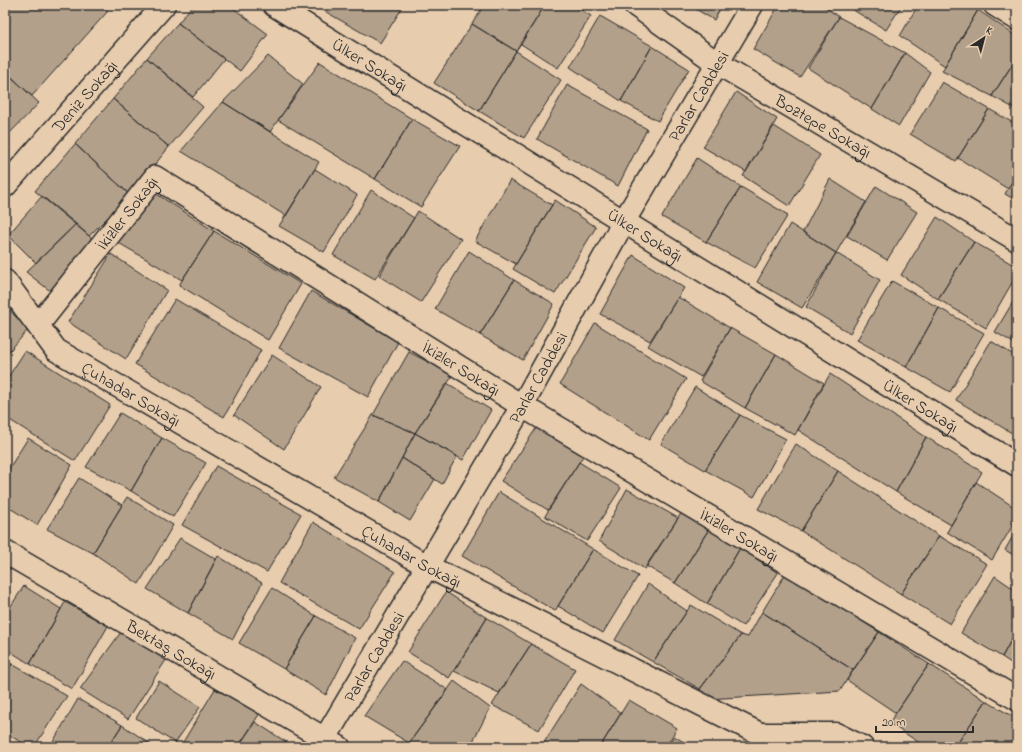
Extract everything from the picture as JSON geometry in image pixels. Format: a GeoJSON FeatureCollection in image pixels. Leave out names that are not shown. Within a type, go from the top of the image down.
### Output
{"type":"FeatureCollection","features":[{"type":"Feature","properties":{"kind":"street","name":"Deniz Sokağı"},"geometry":{"type":"LineString","coordinates":[[5,186],[164,5]]}},
{"type":"Feature","properties":{"kind":"street","name":"Ülker Sokağı"},"geometry":{"type":"LineString","coordinates":[[274,5],[1017,465]]}},
{"type":"Feature","properties":{"kind":"street","name":"Boztepe Sokağı"},"geometry":{"type":"LineString","coordinates":[[635,5],[716,63],[1017,240]]}},
{"type":"Feature","properties":{"kind":"street","name":"Parlar Caddesi"},"geometry":{"type":"LineString","coordinates":[[328,744],[427,566],[522,406],[624,221],[716,63],[752,5]]}},
{"type":"Feature","properties":{"kind":"street"},"geometry":{"type":"LineString","coordinates":[[995,5],[1017,19]]}},
{"type":"Feature","properties":{"kind":"street","name":"İkizler Sokağı"},"geometry":{"type":"LineString","coordinates":[[38,325],[155,177],[522,406],[1017,699]]}},
{"type":"Feature","properties":{"kind":"street","name":"Çuhadar Sokağı"},"geometry":{"type":"LineString","coordinates":[[5,281],[56,350],[427,566],[760,734],[836,734],[862,747]]}},
{"type":"Feature","properties":{"kind":"street","name":"Bektaş Sokağı"},"geometry":{"type":"LineString","coordinates":[[5,552],[328,744]]}},
{"type":"Feature","properties":{"kind":"building"},"geometry":{"type":"Polygon","coordinates":[[[12,5],[101,5],[108,11],[32,96],[5,71],[5,13],[12,5]]]}},
{"type":"Feature","properties":{"kind":"building"},"geometry":{"type":"Polygon","coordinates":[[[193,5],[229,5],[268,34],[240,71],[178,23],[193,5]]]}},
{"type":"Feature","properties":{"kind":"building"},"geometry":{"type":"Polygon","coordinates":[[[314,5],[404,5],[380,43],[314,5]]]}},
{"type":"Feature","properties":{"kind":"building"},"geometry":{"type":"Polygon","coordinates":[[[484,5],[545,5],[516,51],[472,24],[484,5]]]}},
{"type":"Feature","properties":{"kind":"building"},"geometry":{"type":"Polygon","coordinates":[[[545,5],[573,5],[591,16],[558,68],[521,44],[545,5]]]}},
{"type":"Feature","properties":{"kind":"building"},"geometry":{"type":"Polygon","coordinates":[[[689,5],[722,5],[714,20],[689,5]]]}},
{"type":"Feature","properties":{"kind":"building"},"geometry":{"type":"Polygon","coordinates":[[[779,5],[822,5],[839,17],[800,77],[753,49],[779,5]]]}},
{"type":"Feature","properties":{"kind":"building"},"geometry":{"type":"Polygon","coordinates":[[[845,5],[902,5],[886,30],[845,5]]]}},
{"type":"Feature","properties":{"kind":"building"},"geometry":{"type":"Polygon","coordinates":[[[918,5],[969,5],[978,10],[945,66],[900,36],[918,5]]]}},
{"type":"Feature","properties":{"kind":"building"},"geometry":{"type":"Polygon","coordinates":[[[978,10],[1017,37],[1017,57],[992,96],[942,71],[978,10]]]}},
{"type":"Feature","properties":{"kind":"building"},"geometry":{"type":"Polygon","coordinates":[[[600,16],[652,46],[621,101],[570,67],[600,16]]]}},
{"type":"Feature","properties":{"kind":"building"},"geometry":{"type":"Polygon","coordinates":[[[839,17],[905,53],[872,109],[808,68],[839,17]]]}},
{"type":"Feature","properties":{"kind":"building"},"geometry":{"type":"Polygon","coordinates":[[[178,23],[224,59],[193,97],[147,58],[178,23]]]}},
{"type":"Feature","properties":{"kind":"building"},"geometry":{"type":"Polygon","coordinates":[[[472,24],[516,51],[479,111],[434,83],[472,24]]]}},
{"type":"Feature","properties":{"kind":"building"},"geometry":{"type":"Polygon","coordinates":[[[652,46],[689,69],[658,121],[621,101],[652,46]]]}},
{"type":"Feature","properties":{"kind":"building"},"geometry":{"type":"Polygon","coordinates":[[[516,51],[561,80],[524,138],[479,111],[516,51]]]}},
{"type":"Feature","properties":{"kind":"building"},"geometry":{"type":"Polygon","coordinates":[[[905,53],[930,72],[899,126],[872,109],[905,53]]]}},
{"type":"Feature","properties":{"kind":"building"},"geometry":{"type":"Polygon","coordinates":[[[268,56],[303,84],[270,132],[223,102],[268,56]]]}},
{"type":"Feature","properties":{"kind":"building"},"geometry":{"type":"Polygon","coordinates":[[[1017,57],[1017,110],[992,96],[1017,57]]]}},
{"type":"Feature","properties":{"kind":"building"},"geometry":{"type":"Polygon","coordinates":[[[147,58],[203,107],[169,147],[113,99],[147,58]]]}},
{"type":"Feature","properties":{"kind":"building"},"geometry":{"type":"Polygon","coordinates":[[[320,62],[412,119],[375,179],[278,120],[320,62]]]}},
{"type":"Feature","properties":{"kind":"building"},"geometry":{"type":"Polygon","coordinates":[[[5,71],[39,103],[5,138],[5,71]]]}},
{"type":"Feature","properties":{"kind":"building"},"geometry":{"type":"Polygon","coordinates":[[[942,82],[989,109],[956,161],[910,134],[942,82]]]}},
{"type":"Feature","properties":{"kind":"building"},"geometry":{"type":"Polygon","coordinates":[[[567,85],[647,129],[618,186],[537,139],[567,85]]]}},
{"type":"Feature","properties":{"kind":"building"},"geometry":{"type":"Polygon","coordinates":[[[736,92],[777,119],[746,172],[703,147],[736,92]]]}},
{"type":"Feature","properties":{"kind":"building"},"geometry":{"type":"Polygon","coordinates":[[[113,99],[169,147],[130,195],[75,144],[113,99]]]}},
{"type":"Feature","properties":{"kind":"building"},"geometry":{"type":"Polygon","coordinates":[[[223,102],[319,162],[286,216],[181,151],[223,102]]]}},
{"type":"Feature","properties":{"kind":"building"},"geometry":{"type":"Polygon","coordinates":[[[989,109],[1017,125],[1017,173],[1008,189],[958,158],[989,109]]]}},
{"type":"Feature","properties":{"kind":"building"},"geometry":{"type":"Polygon","coordinates":[[[412,119],[460,146],[421,207],[375,179],[412,119]]]}},
{"type":"Feature","properties":{"kind":"building"},"geometry":{"type":"Polygon","coordinates":[[[774,126],[820,155],[789,206],[743,176],[774,126]]]}},
{"type":"Feature","properties":{"kind":"building"},"geometry":{"type":"Polygon","coordinates":[[[75,144],[130,195],[89,236],[35,191],[75,144]]]}},
{"type":"Feature","properties":{"kind":"building"},"geometry":{"type":"Polygon","coordinates":[[[697,158],[741,187],[706,242],[662,217],[697,158]]]}},
{"type":"Feature","properties":{"kind":"building"},"geometry":{"type":"Polygon","coordinates":[[[315,169],[357,195],[324,252],[279,226],[315,169]]]}},
{"type":"Feature","properties":{"kind":"building"},"geometry":{"type":"Polygon","coordinates":[[[1017,173],[1017,201],[1005,194],[1017,173]]]}},
{"type":"Feature","properties":{"kind":"building"},"geometry":{"type":"Polygon","coordinates":[[[830,179],[866,202],[836,253],[803,232],[830,179]]]}},
{"type":"Feature","properties":{"kind":"building"},"geometry":{"type":"Polygon","coordinates":[[[510,180],[552,205],[516,264],[475,241],[510,180]]]}},
{"type":"Feature","properties":{"kind":"building"},"geometry":{"type":"Polygon","coordinates":[[[876,186],[917,212],[887,260],[847,236],[876,186]]]}},
{"type":"Feature","properties":{"kind":"building"},"geometry":{"type":"Polygon","coordinates":[[[741,187],[788,215],[755,268],[706,242],[741,187]]]}},
{"type":"Feature","properties":{"kind":"building"},"geometry":{"type":"Polygon","coordinates":[[[371,190],[414,218],[375,279],[333,255],[371,190]]]}},
{"type":"Feature","properties":{"kind":"building"},"geometry":{"type":"Polygon","coordinates":[[[155,193],[214,231],[182,280],[117,242],[155,193]]]}},
{"type":"Feature","properties":{"kind":"building"},"geometry":{"type":"Polygon","coordinates":[[[42,196],[76,224],[36,263],[8,235],[42,196]]]}},
{"type":"Feature","properties":{"kind":"building"},"geometry":{"type":"Polygon","coordinates":[[[555,200],[596,227],[555,294],[513,269],[555,200]]]}},
{"type":"Feature","properties":{"kind":"building"},"geometry":{"type":"Polygon","coordinates":[[[418,211],[461,239],[421,302],[379,276],[418,211]]]}},
{"type":"Feature","properties":{"kind":"building"},"geometry":{"type":"Polygon","coordinates":[[[937,217],[974,242],[938,299],[901,275],[937,217]]]}},
{"type":"Feature","properties":{"kind":"building"},"geometry":{"type":"Polygon","coordinates":[[[76,224],[99,245],[58,297],[26,272],[76,224]]]}},
{"type":"Feature","properties":{"kind":"building"},"geometry":{"type":"Polygon","coordinates":[[[790,224],[836,253],[802,308],[757,282],[790,224]]]}},
{"type":"Feature","properties":{"kind":"building"},"geometry":{"type":"Polygon","coordinates":[[[214,231],[301,284],[268,340],[179,285],[214,231]]]}},
{"type":"Feature","properties":{"kind":"building"},"geometry":{"type":"Polygon","coordinates":[[[974,242],[1017,267],[1017,274],[986,328],[938,299],[974,242]]]}},
{"type":"Feature","properties":{"kind":"building"},"geometry":{"type":"Polygon","coordinates":[[[469,251],[514,280],[480,335],[435,309],[469,251]]]}},
{"type":"Feature","properties":{"kind":"building"},"geometry":{"type":"Polygon","coordinates":[[[836,253],[880,280],[850,333],[806,307],[836,253]]]}},
{"type":"Feature","properties":{"kind":"building"},"geometry":{"type":"Polygon","coordinates":[[[111,254],[167,290],[126,359],[68,322],[111,254]]]}},
{"type":"Feature","properties":{"kind":"building"},"geometry":{"type":"Polygon","coordinates":[[[633,255],[684,288],[650,341],[600,314],[633,255]]]}},
{"type":"Feature","properties":{"kind":"building"},"geometry":{"type":"Polygon","coordinates":[[[514,280],[554,304],[523,360],[480,335],[514,280]]]}},
{"type":"Feature","properties":{"kind":"building"},"geometry":{"type":"Polygon","coordinates":[[[892,281],[939,308],[906,367],[857,340],[892,281]]]}},
{"type":"Feature","properties":{"kind":"building"},"geometry":{"type":"Polygon","coordinates":[[[311,291],[398,342],[368,397],[279,348],[311,291]]]}},
{"type":"Feature","properties":{"kind":"building"},"geometry":{"type":"Polygon","coordinates":[[[1017,295],[1017,345],[995,332],[1017,295]]]}},
{"type":"Feature","properties":{"kind":"building"},"geometry":{"type":"Polygon","coordinates":[[[678,297],[730,328],[701,377],[648,346],[678,297]]]}},
{"type":"Feature","properties":{"kind":"building"},"geometry":{"type":"Polygon","coordinates":[[[175,299],[261,350],[224,417],[135,364],[175,299]]]}},
{"type":"Feature","properties":{"kind":"building"},"geometry":{"type":"Polygon","coordinates":[[[5,305],[28,330],[5,356],[5,305]]]}},
{"type":"Feature","properties":{"kind":"building"},"geometry":{"type":"Polygon","coordinates":[[[939,308],[984,333],[950,392],[906,367],[939,308]]]}},
{"type":"Feature","properties":{"kind":"building"},"geometry":{"type":"Polygon","coordinates":[[[595,323],[686,379],[649,440],[560,384],[595,323]]]}},
{"type":"Feature","properties":{"kind":"building"},"geometry":{"type":"Polygon","coordinates":[[[730,328],[776,354],[745,408],[700,381],[730,328]]]}},
{"type":"Feature","properties":{"kind":"building"},"geometry":{"type":"Polygon","coordinates":[[[991,341],[1017,357],[1017,436],[956,400],[991,341]]]}},
{"type":"Feature","properties":{"kind":"building"},"geometry":{"type":"Polygon","coordinates":[[[25,351],[110,405],[75,461],[5,417],[5,382],[25,351]]]}},
{"type":"Feature","properties":{"kind":"building"},"geometry":{"type":"Polygon","coordinates":[[[409,352],[453,375],[415,433],[373,415],[409,352]]]}},
{"type":"Feature","properties":{"kind":"building"},"geometry":{"type":"Polygon","coordinates":[[[776,354],[824,383],[795,435],[745,408],[776,354]]]}},
{"type":"Feature","properties":{"kind":"building"},"geometry":{"type":"Polygon","coordinates":[[[272,355],[321,387],[284,449],[234,415],[272,355]]]}},
{"type":"Feature","properties":{"kind":"building"},"geometry":{"type":"Polygon","coordinates":[[[830,374],[926,437],[896,492],[798,430],[830,374]]]}},
{"type":"Feature","properties":{"kind":"building"},"geometry":{"type":"Polygon","coordinates":[[[447,383],[491,410],[463,460],[415,433],[447,383]]]}},
{"type":"Feature","properties":{"kind":"building"},"geometry":{"type":"Polygon","coordinates":[[[695,387],[740,415],[705,470],[661,444],[695,387]]]}},
{"type":"Feature","properties":{"kind":"building"},"geometry":{"type":"Polygon","coordinates":[[[120,413],[162,438],[131,491],[86,467],[120,413]]]}},
{"type":"Feature","properties":{"kind":"building"},"geometry":{"type":"Polygon","coordinates":[[[373,415],[415,433],[379,502],[334,477],[373,415]]]}},
{"type":"Feature","properties":{"kind":"building"},"geometry":{"type":"Polygon","coordinates":[[[740,415],[786,439],[754,497],[705,470],[740,415]]]}},
{"type":"Feature","properties":{"kind":"building"},"geometry":{"type":"Polygon","coordinates":[[[539,424],[585,453],[548,510],[501,481],[539,424]]]}},
{"type":"Feature","properties":{"kind":"building"},"geometry":{"type":"Polygon","coordinates":[[[415,433],[457,456],[442,484],[402,458],[415,433]]]}},
{"type":"Feature","properties":{"kind":"building"},"geometry":{"type":"Polygon","coordinates":[[[926,437],[982,472],[951,525],[896,492],[926,437]]]}},
{"type":"Feature","properties":{"kind":"building"},"geometry":{"type":"Polygon","coordinates":[[[28,438],[72,465],[37,525],[5,505],[5,475],[28,438]]]}},
{"type":"Feature","properties":{"kind":"building"},"geometry":{"type":"Polygon","coordinates":[[[162,438],[206,463],[173,517],[131,491],[162,438]]]}},
{"type":"Feature","properties":{"kind":"building"},"geometry":{"type":"Polygon","coordinates":[[[796,444],[838,471],[801,531],[758,509],[796,444]]]}},
{"type":"Feature","properties":{"kind":"building"},"geometry":{"type":"Polygon","coordinates":[[[402,458],[435,479],[410,521],[379,502],[402,458]]]}},
{"type":"Feature","properties":{"kind":"building"},"geometry":{"type":"Polygon","coordinates":[[[579,462],[621,488],[587,541],[545,516],[579,462]]]}},
{"type":"Feature","properties":{"kind":"building"},"geometry":{"type":"Polygon","coordinates":[[[216,466],[301,514],[267,572],[182,525],[216,466]]]}},
{"type":"Feature","properties":{"kind":"building"},"geometry":{"type":"Polygon","coordinates":[[[838,471],[939,536],[901,594],[801,531],[838,471]]]}},
{"type":"Feature","properties":{"kind":"building"},"geometry":{"type":"Polygon","coordinates":[[[79,478],[122,505],[93,553],[47,529],[79,478]]]}},
{"type":"Feature","properties":{"kind":"building"},"geometry":{"type":"Polygon","coordinates":[[[976,482],[1017,509],[1017,518],[992,560],[947,532],[976,482]]]}},
{"type":"Feature","properties":{"kind":"building"},"geometry":{"type":"Polygon","coordinates":[[[627,489],[678,518],[645,569],[599,541],[627,489]]]}},
{"type":"Feature","properties":{"kind":"building"},"geometry":{"type":"Polygon","coordinates":[[[499,492],[593,549],[555,611],[462,556],[499,492]]]}},
{"type":"Feature","properties":{"kind":"building"},"geometry":{"type":"Polygon","coordinates":[[[127,497],[173,525],[139,584],[93,553],[127,497]]]}},
{"type":"Feature","properties":{"kind":"building"},"geometry":{"type":"Polygon","coordinates":[[[682,512],[709,529],[675,583],[646,566],[682,512]]]}},
{"type":"Feature","properties":{"kind":"building"},"geometry":{"type":"Polygon","coordinates":[[[313,522],[395,572],[359,629],[279,583],[313,522]]]}},
{"type":"Feature","properties":{"kind":"building"},"geometry":{"type":"Polygon","coordinates":[[[709,529],[740,548],[707,604],[675,583],[709,529]]]}},
{"type":"Feature","properties":{"kind":"building"},"geometry":{"type":"Polygon","coordinates":[[[1017,529],[1017,557],[1005,550],[1017,529]]]}},
{"type":"Feature","properties":{"kind":"building"},"geometry":{"type":"Polygon","coordinates":[[[939,536],[987,564],[950,624],[901,594],[939,536]]]}},
{"type":"Feature","properties":{"kind":"building"},"geometry":{"type":"Polygon","coordinates":[[[180,538],[216,559],[188,613],[147,589],[180,538]]]}},
{"type":"Feature","properties":{"kind":"building"},"geometry":{"type":"Polygon","coordinates":[[[740,548],[778,573],[743,626],[707,604],[740,548]]]}},
{"type":"Feature","properties":{"kind":"building"},"geometry":{"type":"Polygon","coordinates":[[[593,549],[638,576],[603,633],[558,606],[593,549]]]}},
{"type":"Feature","properties":{"kind":"building"},"geometry":{"type":"Polygon","coordinates":[[[218,556],[262,583],[233,639],[188,613],[218,556]]]}},
{"type":"Feature","properties":{"kind":"building"},"geometry":{"type":"Polygon","coordinates":[[[786,573],[879,632],[853,670],[762,612],[786,573]]]}},
{"type":"Feature","properties":{"kind":"building"},"geometry":{"type":"Polygon","coordinates":[[[995,576],[1017,591],[1017,629],[1002,657],[961,633],[995,576]]]}},
{"type":"Feature","properties":{"kind":"building"},"geometry":{"type":"Polygon","coordinates":[[[648,584],[687,611],[653,662],[615,640],[648,584]]]}},
{"type":"Feature","properties":{"kind":"building"},"geometry":{"type":"Polygon","coordinates":[[[24,586],[61,609],[30,664],[5,648],[5,615],[24,586]]]}},
{"type":"Feature","properties":{"kind":"building"},"geometry":{"type":"Polygon","coordinates":[[[272,588],[316,616],[284,669],[239,643],[272,588]]]}},
{"type":"Feature","properties":{"kind":"building"},"geometry":{"type":"Polygon","coordinates":[[[446,592],[487,618],[449,678],[408,652],[446,592]]]}},
{"type":"Feature","properties":{"kind":"building"},"geometry":{"type":"Polygon","coordinates":[[[65,602],[108,626],[72,689],[30,664],[65,602]]]}},
{"type":"Feature","properties":{"kind":"building"},"geometry":{"type":"Polygon","coordinates":[[[691,605],[741,635],[700,689],[653,662],[691,605]]]}},
{"type":"Feature","properties":{"kind":"building"},"geometry":{"type":"Polygon","coordinates":[[[762,612],[853,670],[840,691],[707,699],[700,689],[741,635],[748,637],[762,612]]]}},
{"type":"Feature","properties":{"kind":"building"},"geometry":{"type":"Polygon","coordinates":[[[316,616],[355,638],[326,695],[284,669],[316,616]]]}},
{"type":"Feature","properties":{"kind":"building"},"geometry":{"type":"Polygon","coordinates":[[[487,618],[531,644],[499,693],[454,671],[487,618]]]}},
{"type":"Feature","properties":{"kind":"building"},"geometry":{"type":"Polygon","coordinates":[[[1017,629],[1017,667],[1002,657],[1017,629]]]}},
{"type":"Feature","properties":{"kind":"building"},"geometry":{"type":"Polygon","coordinates":[[[121,632],[166,660],[128,719],[80,689],[121,632]]]}},
{"type":"Feature","properties":{"kind":"building"},"geometry":{"type":"Polygon","coordinates":[[[879,632],[929,664],[896,713],[847,680],[879,632]]]}},
{"type":"Feature","properties":{"kind":"building"},"geometry":{"type":"Polygon","coordinates":[[[531,644],[575,669],[539,730],[492,705],[531,644]]]}},
{"type":"Feature","properties":{"kind":"building"},"geometry":{"type":"Polygon","coordinates":[[[5,660],[12,664],[5,675],[5,660]]]}},
{"type":"Feature","properties":{"kind":"building"},"geometry":{"type":"Polygon","coordinates":[[[402,661],[448,690],[409,743],[364,716],[402,661]]]}},
{"type":"Feature","properties":{"kind":"building"},"geometry":{"type":"Polygon","coordinates":[[[12,664],[67,696],[34,747],[30,747],[5,733],[5,675],[12,664]]]}},
{"type":"Feature","properties":{"kind":"building"},"geometry":{"type":"Polygon","coordinates":[[[929,664],[986,701],[955,747],[926,747],[889,723],[929,664]]]}},
{"type":"Feature","properties":{"kind":"building"},"geometry":{"type":"Polygon","coordinates":[[[159,681],[200,707],[175,743],[136,718],[159,681]]]}},
{"type":"Feature","properties":{"kind":"building"},"geometry":{"type":"Polygon","coordinates":[[[454,681],[490,708],[470,747],[416,747],[409,743],[454,681]]]}},
{"type":"Feature","properties":{"kind":"building"},"geometry":{"type":"Polygon","coordinates":[[[581,684],[621,713],[600,747],[548,747],[543,744],[581,684]]]}},
{"type":"Feature","properties":{"kind":"building"},"geometry":{"type":"Polygon","coordinates":[[[215,689],[260,713],[238,747],[180,747],[215,689]]]}},
{"type":"Feature","properties":{"kind":"building"},"geometry":{"type":"Polygon","coordinates":[[[78,699],[122,725],[108,747],[50,747],[78,699]]]}},
{"type":"Feature","properties":{"kind":"building"},"geometry":{"type":"Polygon","coordinates":[[[629,700],[677,728],[666,747],[600,747],[629,700]]]}},
{"type":"Feature","properties":{"kind":"building"},"geometry":{"type":"Polygon","coordinates":[[[986,701],[1017,719],[1017,747],[955,747],[986,701]]]}},
{"type":"Feature","properties":{"kind":"building"},"geometry":{"type":"Polygon","coordinates":[[[255,722],[294,747],[238,747],[255,722]]]}},
{"type":"Feature","properties":{"kind":"building"},"geometry":{"type":"Polygon","coordinates":[[[122,725],[155,747],[108,747],[122,725]]]}},
{"type":"Feature","properties":{"kind":"building"},"geometry":{"type":"Polygon","coordinates":[[[674,736],[692,747],[667,747],[674,736]]]}}]}
